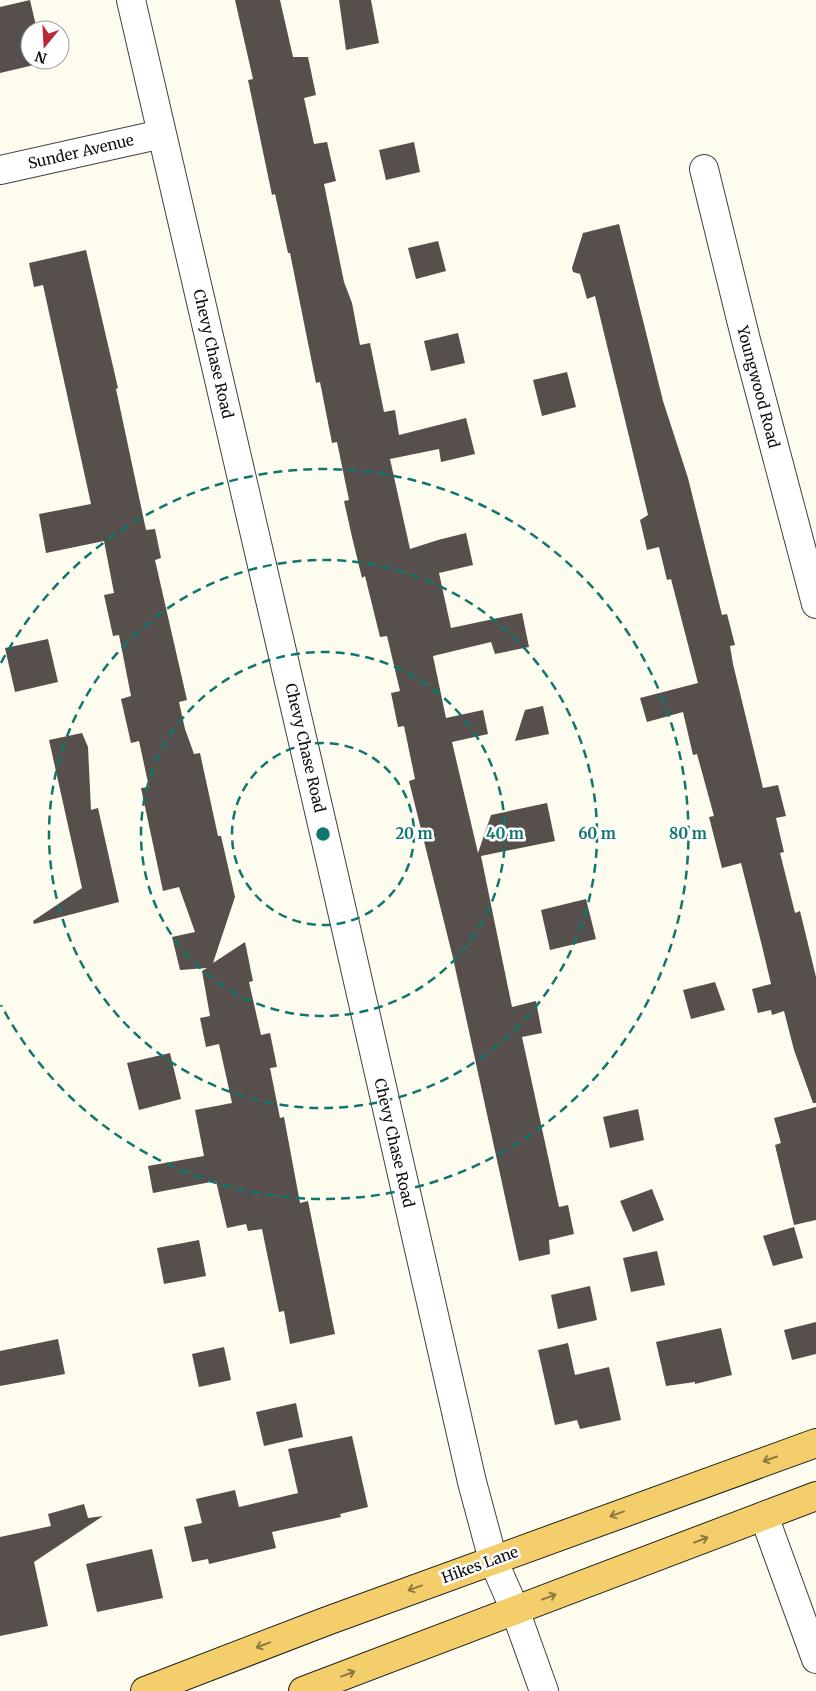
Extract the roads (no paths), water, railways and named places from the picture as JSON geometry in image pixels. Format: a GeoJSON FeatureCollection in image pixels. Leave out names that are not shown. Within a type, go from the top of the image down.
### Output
{"type":"FeatureCollection","features":[{"type":"Feature","properties":{"kind":"main road","name":"Hikes Lane"},"geometry":{"type":"LineString","coordinates":[[145,1691],[493,1560],[816,1443]]}},
{"type":"Feature","properties":{"kind":"main road"},"geometry":{"type":"LineString","coordinates":[[303,1691],[816,1496]]}},
{"type":"Feature","properties":{"kind":"street","name":"Chevy Chase Road"},"geometry":{"type":"LineString","coordinates":[[131,0],[338,889],[450,1394],[493,1560],[515,1610],[544,1691]]}},
{"type":"Feature","properties":{"kind":"street","name":"Sunder Avenue"},"geometry":{"type":"LineString","coordinates":[[0,170],[162,134]]}},
{"type":"Feature","properties":{"kind":"street","name":"Youngwood Road"},"geometry":{"type":"LineString","coordinates":[[704,169],[746,340],[816,604]]}},
{"type":"Feature","properties":{"kind":"street"},"geometry":{"type":"LineString","coordinates":[[764,1516],[816,1660]]}}]}
